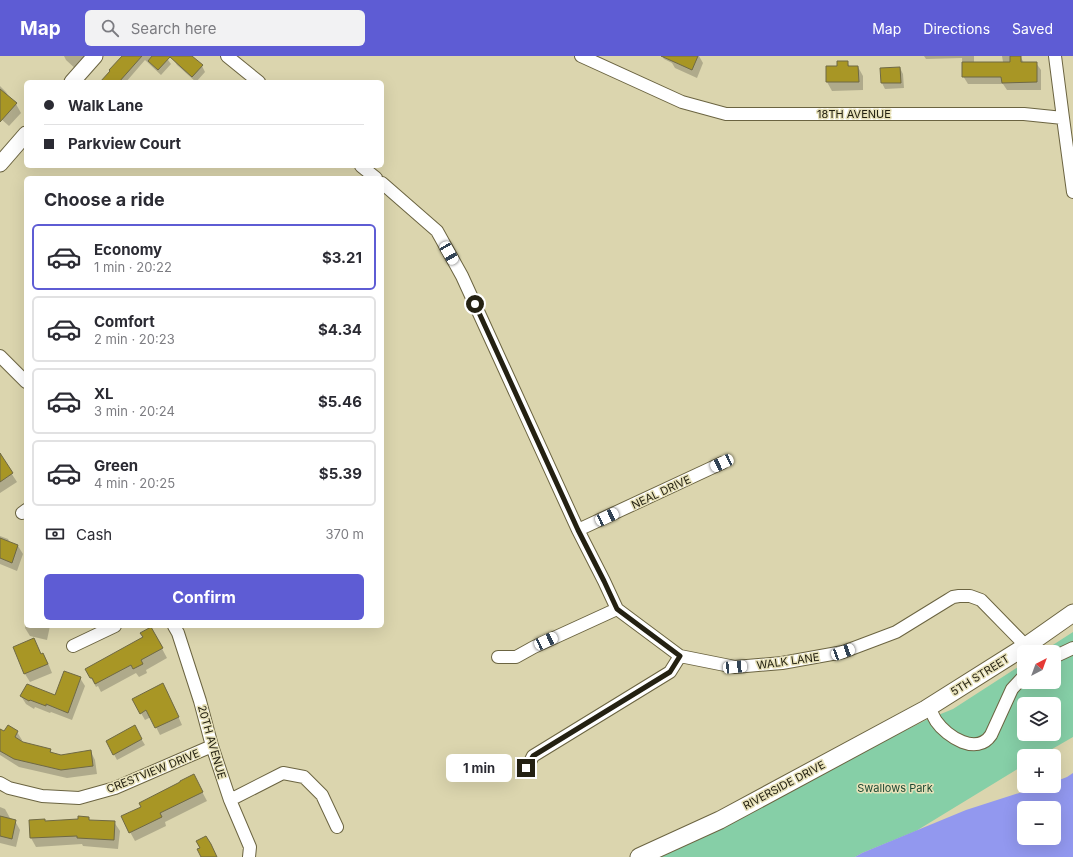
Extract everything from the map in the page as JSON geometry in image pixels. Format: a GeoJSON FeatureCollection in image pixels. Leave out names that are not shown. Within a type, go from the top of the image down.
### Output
{"type":"FeatureCollection","features":[{"type":"Feature","properties":{"kind":"main road","name":"5TH STREET"},"geometry":{"type":"LineString","coordinates":[[1027,645],[1073,612]]}},
{"type":"Feature","properties":{"kind":"main road","name":"5TH STREET"},"geometry":{"type":"LineString","coordinates":[[928,708],[1017,652]]}},
{"type":"Feature","properties":{"kind":"main road","name":"RIVERSIDE DRIVE"},"geometry":{"type":"LineString","coordinates":[[639,857],[720,820],[928,708]]}},
{"type":"Feature","properties":{"kind":"street"},"geometry":{"type":"LineString","coordinates":[[74,80],[95,56]]}},
{"type":"Feature","properties":{"kind":"street"},"geometry":{"type":"LineString","coordinates":[[227,56],[257,80]]}},
{"type":"Feature","properties":{"kind":"street","name":"18TH AVENUE"},"geometry":{"type":"LineString","coordinates":[[581,56],[682,102],[726,114],[1024,114],[1063,118]]}},
{"type":"Feature","properties":{"kind":"street"},"geometry":{"type":"LineString","coordinates":[[1055,56],[1073,192]]}},
{"type":"Feature","properties":{"kind":"street"},"geometry":{"type":"LineString","coordinates":[[0,163],[24,136]]}},
{"type":"Feature","properties":{"kind":"street"},"geometry":{"type":"LineString","coordinates":[[364,168],[374,176]]}},
{"type":"Feature","properties":{"kind":"street","name":"WALK LANE"},"geometry":{"type":"LineString","coordinates":[[384,185],[437,231],[462,276],[578,530],[617,609],[680,656],[735,667],[782,663],[843,652],[896,632],[948,600],[959,596],[970,596],[981,600],[1025,645]]}},
{"type":"Feature","properties":{"kind":"street"},"geometry":{"type":"LineString","coordinates":[[0,356],[24,380]]}},
{"type":"Feature","properties":{"kind":"street","name":"NEAL DRIVE"},"geometry":{"type":"LineString","coordinates":[[578,530],[722,463]]}},
{"type":"Feature","properties":{"kind":"street"},"geometry":{"type":"LineString","coordinates":[[498,657],[516,657],[534,647],[617,609]]}},
{"type":"Feature","properties":{"kind":"street"},"geometry":{"type":"LineString","coordinates":[[73,646],[111,628]]}},
{"type":"Feature","properties":{"kind":"street","name":"20TH AVENUE"},"geometry":{"type":"LineString","coordinates":[[175,628],[200,700],[212,746],[230,800],[250,847],[249,857]]}},
{"type":"Feature","properties":{"kind":"street"},"geometry":{"type":"LineString","coordinates":[[1061,654],[1073,648]]}},
{"type":"Feature","properties":{"kind":"street"},"geometry":{"type":"LineString","coordinates":[[526,768],[533,756],[670,672],[680,656]]}},
{"type":"Feature","properties":{"kind":"street"},"geometry":{"type":"LineString","coordinates":[[928,708],[936,721],[947,733],[971,745],[975,745],[986,741],[991,735],[1012,689],[1017,684]]}},
{"type":"Feature","properties":{"kind":"street","name":"CRESTVIEW DRIVE"},"geometry":{"type":"LineString","coordinates":[[0,783],[9,788],[42,796],[79,798],[115,788],[212,746]]}},
{"type":"Feature","properties":{"kind":"street"},"geometry":{"type":"LineString","coordinates":[[230,800],[283,773],[304,777],[322,795],[337,827]]}},
{"type":"Feature","properties":{"kind":"green space","name":"Swallows Park"},"geometry":{"type":"Polygon","coordinates":[[[1073,632],[1073,737],[1052,749],[1017,749],[1017,769],[916,831],[855,857],[655,857],[926,720],[953,709],[1017,668],[1017,689],[1061,689],[1061,645],[1053,645],[1073,632]]]}},
{"type":"Feature","properties":{"kind":"water"},"geometry":{"type":"Polygon","coordinates":[[[1073,773],[1073,857],[855,857],[966,810],[1019,793],[1061,793],[1061,779],[1073,773]]]}},
{"type":"Feature","properties":{"kind":"building"},"geometry":{"type":"Polygon","coordinates":[[[122,56],[142,56],[121,80],[102,80],[110,71],[109,70],[122,56]]]}},
{"type":"Feature","properties":{"kind":"building"},"geometry":{"type":"Polygon","coordinates":[[[152,56],[192,56],[203,65],[192,77],[170,57],[158,70],[148,61],[152,56]]]}},
{"type":"Feature","properties":{"kind":"building"},"geometry":{"type":"Polygon","coordinates":[[[661,56],[698,56],[692,70],[661,56]]]}},
{"type":"Feature","properties":{"kind":"building"},"geometry":{"type":"Polygon","coordinates":[[[1010,56],[1021,56],[1021,62],[1037,62],[1037,82],[1002,83],[1001,77],[962,77],[962,62],[1010,62],[1010,56]]]}},
{"type":"Feature","properties":{"kind":"building"},"geometry":{"type":"Polygon","coordinates":[[[837,61],[848,61],[848,66],[858,66],[859,82],[826,82],[826,66],[837,66],[837,61]]]}},
{"type":"Feature","properties":{"kind":"building"},"geometry":{"type":"Polygon","coordinates":[[[900,67],[901,83],[881,83],[880,68],[900,67]]]}},
{"type":"Feature","properties":{"kind":"building"},"geometry":{"type":"Polygon","coordinates":[[[0,89],[17,103],[0,122],[0,89]]]}},
{"type":"Feature","properties":{"kind":"building"},"geometry":{"type":"Polygon","coordinates":[[[0,453],[13,473],[0,482],[0,453]]]}},
{"type":"Feature","properties":{"kind":"building"},"geometry":{"type":"Polygon","coordinates":[[[0,538],[18,545],[12,563],[0,558],[0,538]]]}},
{"type":"Feature","properties":{"kind":"building"},"geometry":{"type":"Polygon","coordinates":[[[152,628],[163,648],[141,660],[143,664],[133,669],[131,665],[95,684],[85,669],[143,637],[140,633],[152,628]]]}},
{"type":"Feature","properties":{"kind":"building"},"geometry":{"type":"Polygon","coordinates":[[[34,638],[41,654],[43,653],[48,664],[24,674],[13,647],[34,638]]]}},
{"type":"Feature","properties":{"kind":"building"},"geometry":{"type":"Polygon","coordinates":[[[64,671],[81,677],[68,713],[46,704],[46,706],[30,700],[29,701],[20,696],[27,684],[55,695],[64,671]]]}},
{"type":"Feature","properties":{"kind":"building"},"geometry":{"type":"Polygon","coordinates":[[[163,683],[179,717],[155,728],[146,710],[140,714],[132,699],[163,683]]]}},
{"type":"Feature","properties":{"kind":"building"},"geometry":{"type":"Polygon","coordinates":[[[8,725],[18,731],[15,737],[23,742],[51,749],[50,752],[61,755],[91,750],[93,766],[61,770],[14,759],[0,751],[0,729],[4,731],[8,725]]]}},
{"type":"Feature","properties":{"kind":"building"},"geometry":{"type":"Polygon","coordinates":[[[135,725],[142,739],[113,755],[106,741],[135,725]]]}},
{"type":"Feature","properties":{"kind":"building"},"geometry":{"type":"Polygon","coordinates":[[[194,774],[203,792],[160,813],[162,817],[129,833],[121,816],[141,807],[139,803],[194,774]]]}},
{"type":"Feature","properties":{"kind":"building"},"geometry":{"type":"Polygon","coordinates":[[[0,816],[16,820],[12,839],[0,836],[0,816]]]}},
{"type":"Feature","properties":{"kind":"building"},"geometry":{"type":"Polygon","coordinates":[[[78,816],[89,817],[89,820],[115,821],[114,840],[77,838],[77,836],[30,838],[29,820],[45,819],[45,821],[78,819],[78,816]]]}},
{"type":"Feature","properties":{"kind":"building"},"geometry":{"type":"Polygon","coordinates":[[[206,836],[217,857],[201,857],[197,849],[200,848],[196,841],[206,836]]]}},
{"type":"Feature","properties":{"kind":"route"},"geometry":{"type":"LineString","coordinates":[[475,304],[578,530],[617,609],[680,656],[670,672],[533,756],[526,768]]}}]}
